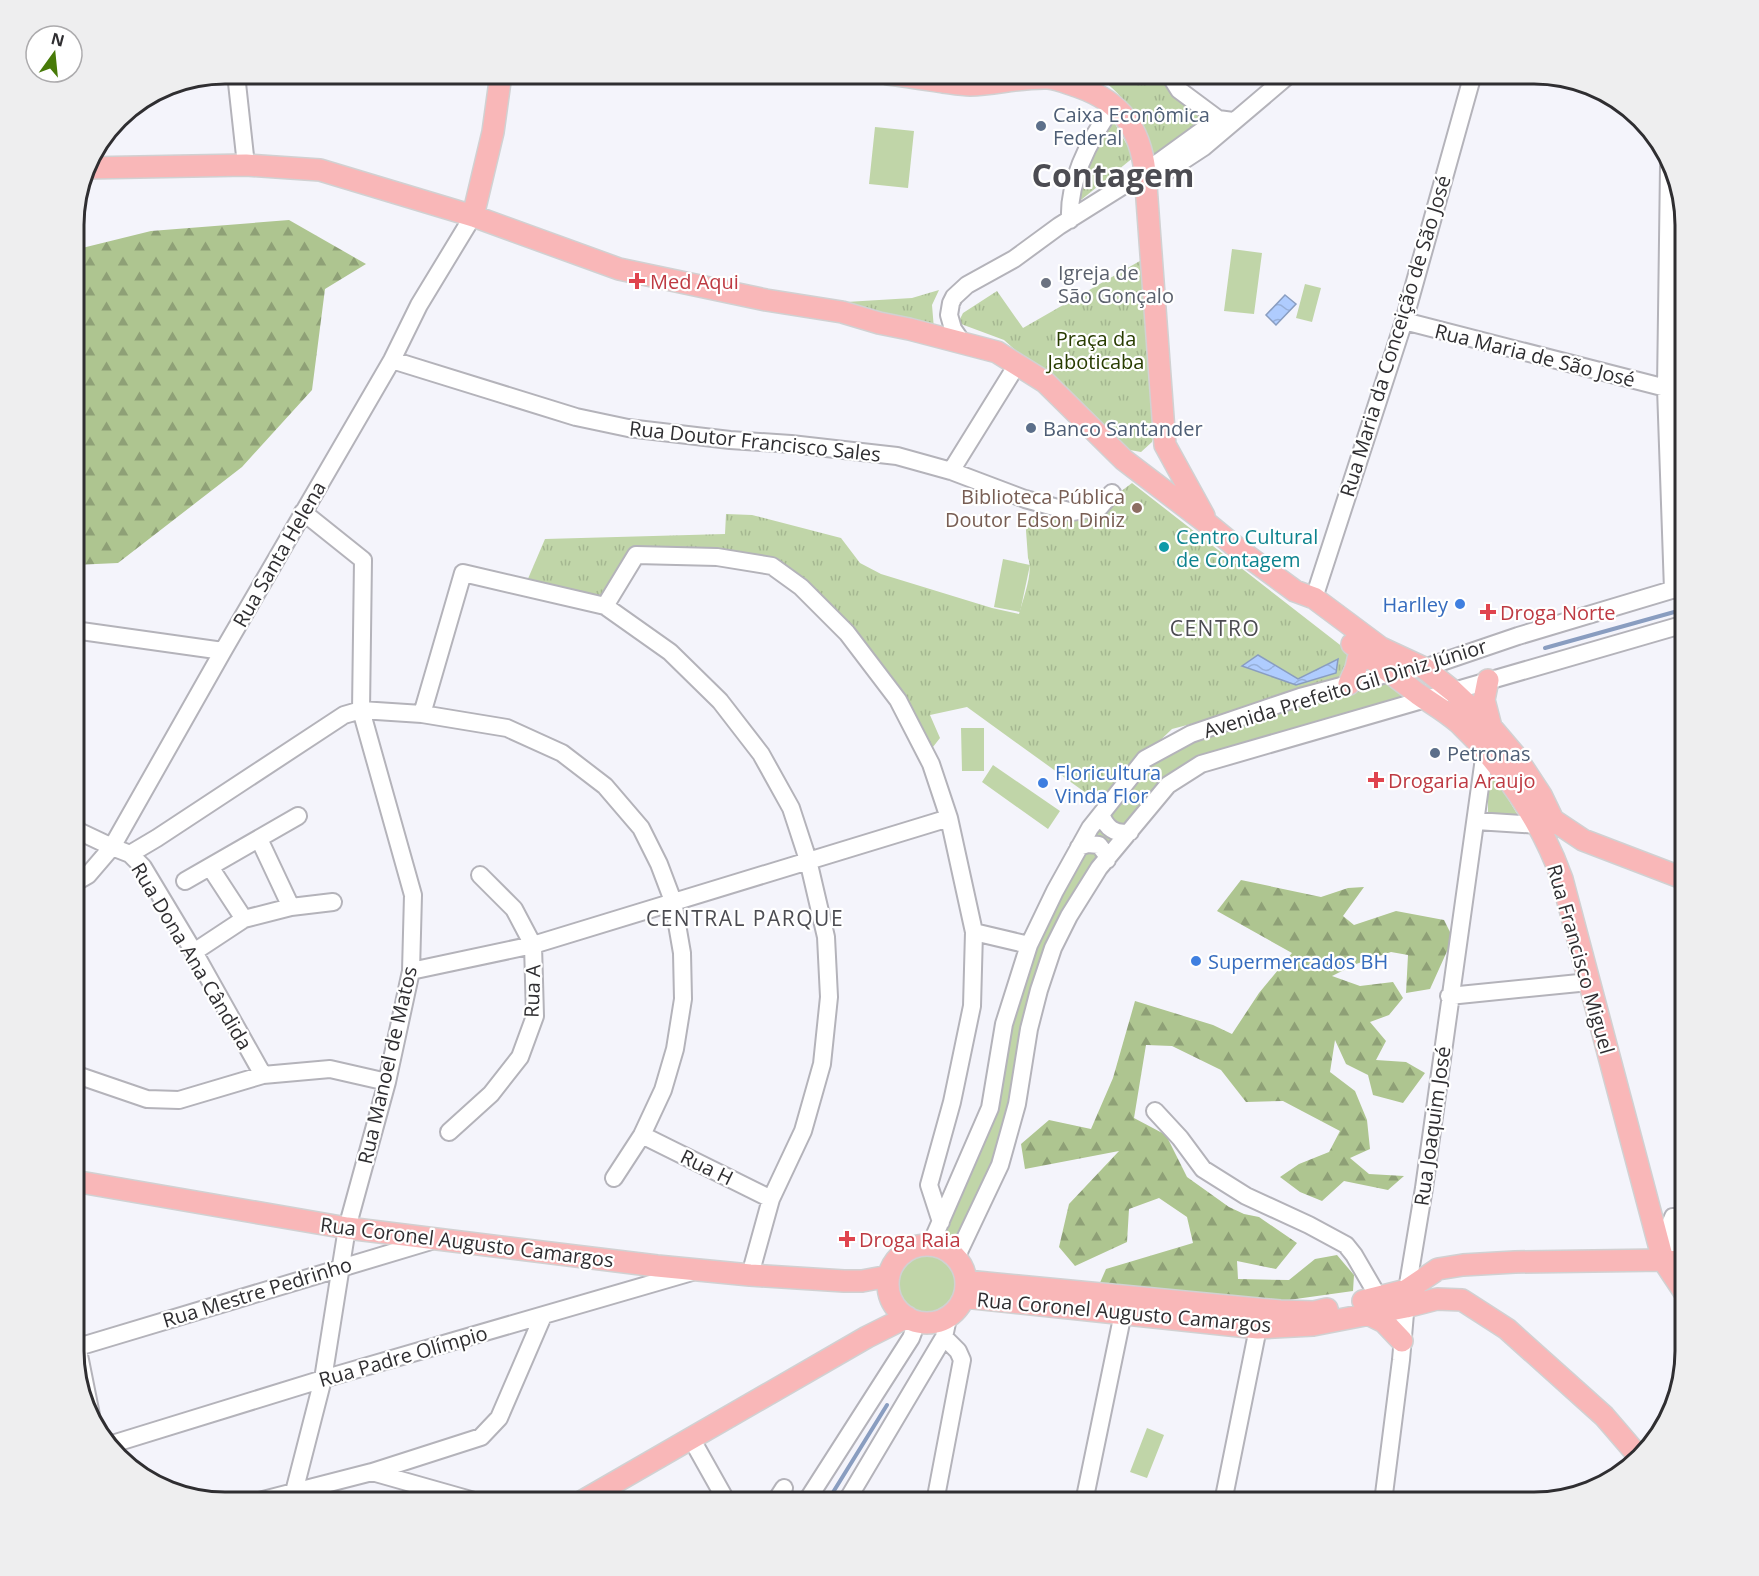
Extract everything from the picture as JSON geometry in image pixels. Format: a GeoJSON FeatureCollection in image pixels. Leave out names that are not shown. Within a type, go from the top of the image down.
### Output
{"type":"FeatureCollection","features":[{"type":"Feature","properties":{"kind":"main road"},"geometry":{"type":"LineString","coordinates":[[473,216],[485,173],[500,84]]}},
{"type":"Feature","properties":{"kind":"main road"},"geometry":{"type":"LineString","coordinates":[[1070,84],[1093,92],[1114,105],[1132,128],[1143,154],[1165,445],[1208,524]]}},
{"type":"Feature","properties":{"kind":"main road"},"geometry":{"type":"LineString","coordinates":[[97,168],[246,165],[320,170],[473,216],[619,269],[766,300],[842,312],[997,352],[1045,382],[1124,460],[1242,552],[1305,594]]}},
{"type":"Feature","properties":{"kind":"main road"},"geometry":{"type":"LineString","coordinates":[[1124,460],[1141,459],[1165,445]]}},
{"type":"Feature","properties":{"kind":"main road","name":"Rua Francisco Miguel"},"geometry":{"type":"LineString","coordinates":[[1305,594],[1308,608],[1390,673],[1458,722],[1485,751],[1528,807],[1545,823]]}},
{"type":"Feature","properties":{"kind":"main road","name":"Rua Francisco Miguel"},"geometry":{"type":"LineString","coordinates":[[1305,594],[1381,648],[1424,668],[1454,691],[1491,727],[1514,754],[1541,795],[1545,823],[1562,879],[1663,1260],[1675,1278]]}},
{"type":"Feature","properties":{"kind":"main road"},"geometry":{"type":"LineString","coordinates":[[1349,684],[1356,669],[1360,650]]}},
{"type":"Feature","properties":{"kind":"main road"},"geometry":{"type":"LineString","coordinates":[[1488,680],[1484,700],[1491,727]]}},
{"type":"Feature","properties":{"kind":"main road"},"geometry":{"type":"LineString","coordinates":[[1545,823],[1575,837],[1675,875]]}},
{"type":"Feature","properties":{"kind":"main road"},"geometry":{"type":"LineString","coordinates":[[1562,879],[1573,850],[1590,843]]}},
{"type":"Feature","properties":{"kind":"main road","name":"Rua Coronel Augusto Camargos"},"geometry":{"type":"LineString","coordinates":[[84,1183],[347,1228],[698,1270],[862,1281],[890,1290]]}},
{"type":"Feature","properties":{"kind":"main road"},"geometry":{"type":"LineString","coordinates":[[867,1337],[890,1290],[898,1258],[908,1250],[930,1246],[945,1250],[956,1258],[963,1268],[965,1289],[961,1304],[946,1327],[912,1320],[896,1307],[890,1290]]}},
{"type":"Feature","properties":{"kind":"main road"},"geometry":{"type":"LineString","coordinates":[[1406,1298],[1438,1269],[1463,1265],[1515,1262],[1675,1261]]}},
{"type":"Feature","properties":{"kind":"main road"},"geometry":{"type":"LineString","coordinates":[[1463,1265],[1458,1288],[1462,1300],[1507,1329],[1604,1416],[1634,1451]]}},
{"type":"Feature","properties":{"kind":"main road","name":"Rua Coronel Augusto Camargos"},"geometry":{"type":"LineString","coordinates":[[965,1289],[1123,1313],[1258,1328],[1313,1325],[1406,1298],[1462,1300]]}},
{"type":"Feature","properties":{"kind":"main road","name":"Rua Coronel Augusto Camargos"},"geometry":{"type":"LineString","coordinates":[[965,1289],[1280,1311],[1314,1312],[1374,1306]]}},
{"type":"Feature","properties":{"kind":"main road"},"geometry":{"type":"LineString","coordinates":[[1374,1306],[1383,1322],[1402,1341]]}},
{"type":"Feature","properties":{"kind":"main road"},"geometry":{"type":"LineString","coordinates":[[600,1492],[867,1337],[912,1320]]}},
{"type":"Feature","properties":{"kind":"street"},"geometry":{"type":"LineString","coordinates":[[237,84],[246,165]]}},
{"type":"Feature","properties":{"kind":"street"},"geometry":{"type":"LineString","coordinates":[[1175,84],[1179,90],[1226,120]]}},
{"type":"Feature","properties":{"kind":"street"},"geometry":{"type":"LineString","coordinates":[[962,342],[953,329],[949,315],[954,297],[967,285],[1014,259],[1070,220],[1204,147],[1226,120],[1276,84]]}},
{"type":"Feature","properties":{"kind":"street","name":"Rua Maria da Conceição de São José"},"geometry":{"type":"LineString","coordinates":[[1305,594],[1404,321],[1470,84]]}},
{"type":"Feature","properties":{"kind":"street"},"geometry":{"type":"LineString","coordinates":[[1070,220],[1069,204],[1082,161],[1114,105]]}},
{"type":"Feature","properties":{"kind":"street"},"geometry":{"type":"LineString","coordinates":[[1669,184],[1666,388],[1675,526]]}},
{"type":"Feature","properties":{"kind":"street","name":"Rua Santa Helena"},"geometry":{"type":"LineString","coordinates":[[84,877],[112,847],[392,360],[419,305],[473,216]]}},
{"type":"Feature","properties":{"kind":"street","name":"Rua Maria de São José"},"geometry":{"type":"LineString","coordinates":[[1404,321],[1666,388]]}},
{"type":"Feature","properties":{"kind":"street","name":"Rua Doutor Francisco Sales"},"geometry":{"type":"LineString","coordinates":[[392,360],[576,417],[628,428],[897,456],[951,471],[1025,500],[1072,512],[1100,507],[1112,493]]}},
{"type":"Feature","properties":{"kind":"street"},"geometry":{"type":"LineString","coordinates":[[951,471],[1017,363]]}},
{"type":"Feature","properties":{"kind":"street","name":"Rua Manoel de Matos"},"geometry":{"type":"LineString","coordinates":[[294,1492],[323,1379],[347,1228],[387,1083],[411,972],[412,895],[362,710],[363,560],[303,512]]}},
{"type":"Feature","properties":{"kind":"street"},"geometry":{"type":"LineString","coordinates":[[605,606],[636,555],[717,557],[772,566],[801,587],[847,633],[898,700],[931,764],[949,818],[974,932],[972,1006],[952,1102],[929,1185],[941,1222]]}},
{"type":"Feature","properties":{"kind":"street"},"geometry":{"type":"LineString","coordinates":[[422,714],[463,573],[605,606],[670,652],[720,701],[760,754],[791,808],[808,860],[826,936],[829,996],[822,1064],[803,1131],[771,1199],[750,1275]]}},
{"type":"Feature","properties":{"kind":"street","name":"Avenida Prefeito Gil Diniz Júnior"},"geometry":{"type":"LineString","coordinates":[[930,1246],[990,1108],[1004,1024],[1029,945],[1055,891],[1090,828],[1145,759],[1191,734],[1300,697],[1390,673],[1424,668],[1518,636],[1675,589]]}},
{"type":"Feature","properties":{"kind":"street","name":"Avenida Prefeito Gil Diniz Júnior"},"geometry":{"type":"LineString","coordinates":[[956,1258],[999,1166],[1017,1104],[1029,1029],[1053,948],[1069,916],[1099,868],[1168,785],[1201,764],[1675,627]]}},
{"type":"Feature","properties":{"kind":"street"},"geometry":{"type":"LineString","coordinates":[[84,631],[223,651]]}},
{"type":"Feature","properties":{"kind":"street"},"geometry":{"type":"LineString","coordinates":[[130,854],[344,715],[362,710],[422,714],[507,728],[562,753],[605,786],[641,828],[659,864],[673,901],[682,953],[683,999],[675,1049],[663,1090],[642,1136],[614,1178]]}},
{"type":"Feature","properties":{"kind":"street","name":"Rua Joaquim José"},"geometry":{"type":"LineString","coordinates":[[1384,1492],[1406,1298],[1424,1188],[1485,751]]}},
{"type":"Feature","properties":{"kind":"street"},"geometry":{"type":"LineString","coordinates":[[1101,814],[1109,828],[1121,833],[1130,832]]}},
{"type":"Feature","properties":{"kind":"street"},"geometry":{"type":"LineString","coordinates":[[185,881],[298,816]]}},
{"type":"Feature","properties":{"kind":"street"},"geometry":{"type":"LineString","coordinates":[[411,972],[533,945],[949,818]]}},
{"type":"Feature","properties":{"kind":"street"},"geometry":{"type":"LineString","coordinates":[[1476,821],[1545,823]]}},
{"type":"Feature","properties":{"kind":"street","name":"Rua Dona Ana Cândida"},"geometry":{"type":"LineString","coordinates":[[84,834],[130,854],[143,867],[263,1075]]}},
{"type":"Feature","properties":{"kind":"street"},"geometry":{"type":"LineString","coordinates":[[259,839],[291,907]]}},
{"type":"Feature","properties":{"kind":"street"},"geometry":{"type":"LineString","coordinates":[[1080,847],[1088,844],[1099,845],[1107,860]]}},
{"type":"Feature","properties":{"kind":"street"},"geometry":{"type":"LineString","coordinates":[[210,867],[244,919]]}},
{"type":"Feature","properties":{"kind":"street","name":"Rua A"},"geometry":{"type":"LineString","coordinates":[[449,1132],[491,1094],[520,1057],[535,1016],[533,945],[514,909],[480,875]]}},
{"type":"Feature","properties":{"kind":"street"},"geometry":{"type":"LineString","coordinates":[[194,952],[244,919],[291,907],[333,902]]}},
{"type":"Feature","properties":{"kind":"street"},"geometry":{"type":"LineString","coordinates":[[974,932],[1029,945]]}},
{"type":"Feature","properties":{"kind":"street"},"geometry":{"type":"LineString","coordinates":[[1449,996],[1588,982]]}},
{"type":"Feature","properties":{"kind":"street"},"geometry":{"type":"LineString","coordinates":[[84,1077],[147,1099],[178,1100],[263,1075],[330,1069],[387,1083]]}},
{"type":"Feature","properties":{"kind":"street"},"geometry":{"type":"LineString","coordinates":[[1155,1111],[1203,1168],[1246,1196],[1346,1245],[1354,1255],[1374,1306]]}},
{"type":"Feature","properties":{"kind":"street","name":"Rua H"},"geometry":{"type":"LineString","coordinates":[[642,1136],[771,1199]]}},
{"type":"Feature","properties":{"kind":"street"},"geometry":{"type":"LineString","coordinates":[[1651,1215],[1675,1218]]}},
{"type":"Feature","properties":{"kind":"street"},"geometry":{"type":"LineString","coordinates":[[1675,1222],[1668,1229],[1672,1249],[1675,1252]]}},
{"type":"Feature","properties":{"kind":"street","name":"Rua Mestre Pedrinho"},"geometry":{"type":"LineString","coordinates":[[84,1345],[437,1239]]}},
{"type":"Feature","properties":{"kind":"street","name":"Rua Padre Olímpio"},"geometry":{"type":"LineString","coordinates":[[118,1442],[323,1379],[698,1270]]}},
{"type":"Feature","properties":{"kind":"street"},"geometry":{"type":"LineString","coordinates":[[1086,1492],[1123,1313]]}},
{"type":"Feature","properties":{"kind":"street"},"geometry":{"type":"LineString","coordinates":[[309,1492],[481,1437],[499,1418],[543,1316]]}},
{"type":"Feature","properties":{"kind":"street"},"geometry":{"type":"LineString","coordinates":[[813,1492],[906,1347],[911,1338],[912,1320]]}},
{"type":"Feature","properties":{"kind":"street"},"geometry":{"type":"LineString","coordinates":[[852,1492],[946,1327]]}},
{"type":"Feature","properties":{"kind":"street"},"geometry":{"type":"LineString","coordinates":[[937,1492],[962,1360],[946,1327]]}},
{"type":"Feature","properties":{"kind":"street"},"geometry":{"type":"LineString","coordinates":[[1225,1492],[1258,1328]]}},
{"type":"Feature","properties":{"kind":"street"},"geometry":{"type":"LineString","coordinates":[[692,1438],[721,1492]]}},
{"type":"Feature","properties":{"kind":"street"},"geometry":{"type":"LineString","coordinates":[[372,1472],[440,1492]]}},
{"type":"Feature","properties":{"kind":"street"},"geometry":{"type":"LineString","coordinates":[[782,1492],[784,1488]]}},
{"type":"Feature","properties":{"kind":"green space"},"geometry":{"type":"Polygon","coordinates":[[[1108,84],[1167,84],[1170,92],[1184,105],[1208,121],[1154,155],[1130,109],[1108,84]]]}},
{"type":"Feature","properties":{"kind":"green space"},"geometry":{"type":"Polygon","coordinates":[[[1111,121],[1114,122],[1134,157],[1076,204],[1093,155],[1111,121]]]}},
{"type":"Feature","properties":{"kind":"green space"},"geometry":{"type":"Polygon","coordinates":[[[875,127],[914,131],[908,188],[869,184],[875,127]]]}},
{"type":"Feature","properties":{"kind":"green space"},"geometry":{"type":"Polygon","coordinates":[[[289,220],[366,264],[325,289],[312,390],[242,467],[118,563],[84,565],[84,248],[151,231],[289,220]]]}},
{"type":"Feature","properties":{"kind":"green space"},"geometry":{"type":"Polygon","coordinates":[[[1232,249],[1262,253],[1254,314],[1224,311],[1232,249]]]}},
{"type":"Feature","properties":{"kind":"green space","name":"Praça da Jaboticaba"},"geometry":{"type":"Polygon","coordinates":[[[1145,258],[1156,426],[1152,442],[1141,452],[1122,446],[1004,340],[961,324],[960,319],[963,313],[997,291],[1023,328],[1145,258]]]}},
{"type":"Feature","properties":{"kind":"green space"},"geometry":{"type":"Polygon","coordinates":[[[1305,284],[1321,288],[1312,322],[1296,318],[1305,284]]]}},
{"type":"Feature","properties":{"kind":"green space"},"geometry":{"type":"Polygon","coordinates":[[[939,290],[932,305],[934,329],[846,302],[912,298],[939,290]]]}},
{"type":"Feature","properties":{"kind":"green space"},"geometry":{"type":"Polygon","coordinates":[[[1132,483],[1353,655],[1347,678],[1270,703],[1172,729],[1097,801],[967,707],[930,715],[940,738],[929,752],[903,702],[777,563],[640,553],[603,603],[527,581],[545,539],[725,534],[726,514],[752,515],[841,538],[860,563],[881,574],[1019,614],[1030,570],[1025,517],[1067,517],[1100,507],[1132,483]]]}},
{"type":"Feature","properties":{"kind":"green space"},"geometry":{"type":"Polygon","coordinates":[[[1003,559],[1030,565],[1020,612],[994,607],[1003,559]]]}},
{"type":"Feature","properties":{"kind":"green space"},"geometry":{"type":"Polygon","coordinates":[[[1385,683],[1406,696],[1191,760],[1169,776],[1049,940],[993,1164],[965,1222],[951,1244],[936,1237],[957,1201],[1011,1019],[1051,910],[1103,824],[1151,765],[1200,737],[1280,710],[1385,683]]]}},
{"type":"Feature","properties":{"kind":"green space"},"geometry":{"type":"Polygon","coordinates":[[[961,728],[984,728],[984,771],[962,771],[961,728]]]}},
{"type":"Feature","properties":{"kind":"green space"},"geometry":{"type":"Polygon","coordinates":[[[993,765],[1060,811],[1048,829],[982,782],[993,765]]]}},
{"type":"Feature","properties":{"kind":"green space"},"geometry":{"type":"Polygon","coordinates":[[[1488,766],[1519,817],[1504,819],[1488,812],[1488,766]]]}},
{"type":"Feature","properties":{"kind":"green space"},"geometry":{"type":"Polygon","coordinates":[[[1241,880],[1321,897],[1348,888],[1364,887],[1343,916],[1354,925],[1396,911],[1444,920],[1453,938],[1430,989],[1406,993],[1408,955],[1391,952],[1356,964],[1332,976],[1360,986],[1393,982],[1403,998],[1389,1015],[1370,1022],[1386,1041],[1376,1060],[1406,1062],[1425,1073],[1403,1103],[1373,1095],[1368,1075],[1346,1064],[1335,1040],[1330,1072],[1355,1091],[1367,1120],[1370,1149],[1350,1158],[1369,1174],[1404,1176],[1388,1190],[1344,1181],[1322,1201],[1300,1192],[1280,1177],[1299,1164],[1329,1152],[1340,1131],[1283,1101],[1246,1102],[1221,1070],[1172,1046],[1146,1045],[1134,1118],[1166,1135],[1187,1177],[1229,1207],[1244,1214],[1259,1217],[1297,1243],[1276,1269],[1237,1261],[1238,1279],[1289,1280],[1315,1259],[1337,1255],[1354,1275],[1353,1291],[1274,1302],[1099,1285],[1106,1269],[1193,1243],[1187,1217],[1159,1198],[1129,1209],[1127,1242],[1075,1266],[1059,1247],[1069,1204],[1119,1151],[1025,1169],[1021,1144],[1049,1120],[1091,1129],[1113,1078],[1135,1001],[1213,1025],[1232,1034],[1259,993],[1292,953],[1217,911],[1241,880]]]}},
{"type":"Feature","properties":{"kind":"green space"},"geometry":{"type":"Polygon","coordinates":[[[921,1255],[933,1255],[948,1263],[956,1278],[956,1290],[948,1305],[933,1313],[921,1313],[906,1305],[898,1290],[898,1278],[906,1263],[921,1255]]]}},
{"type":"Feature","properties":{"kind":"green space"},"geometry":{"type":"Polygon","coordinates":[[[1147,1428],[1164,1435],[1147,1478],[1130,1472],[1147,1428]]]}},
{"type":"Feature","properties":{"kind":"water"},"geometry":{"type":"Polygon","coordinates":[[[1285,295],[1296,304],[1276,325],[1266,315],[1285,295]]]}},
{"type":"Feature","properties":{"kind":"water"},"geometry":{"type":"Polygon","coordinates":[[[1258,655],[1298,679],[1338,659],[1336,673],[1296,685],[1242,666],[1258,655]]]}},
{"type":"Feature","properties":{"kind":"waterway"},"geometry":{"type":"LineString","coordinates":[[1545,648],[1675,612]]}},
{"type":"Feature","properties":{"kind":"waterway"},"geometry":{"type":"LineString","coordinates":[[833,1492],[887,1405]]}},
{"type":"Feature","properties":{"kind":"place","name":"Caixa Econômica Federal"},"geometry":{"type":"Point","coordinates":[1041,126]}},
{"type":"Feature","properties":{"kind":"place","name":"Med Aqui"},"geometry":{"type":"Point","coordinates":[637,281]}},
{"type":"Feature","properties":{"kind":"place","name":"Igreja de São Gonçalo"},"geometry":{"type":"Point","coordinates":[1046,283]}},
{"type":"Feature","properties":{"kind":"place","name":"Banco Santander"},"geometry":{"type":"Point","coordinates":[1031,428]}},
{"type":"Feature","properties":{"kind":"place","name":"Biblioteca Pública Doutor Edson Diniz"},"geometry":{"type":"Point","coordinates":[1137,508]}},
{"type":"Feature","properties":{"kind":"place","name":"Centro Cultural de Contagem"},"geometry":{"type":"Point","coordinates":[1164,547]}},
{"type":"Feature","properties":{"kind":"place","name":"Harlley"},"geometry":{"type":"Point","coordinates":[1460,604]}},
{"type":"Feature","properties":{"kind":"place","name":"Droga Norte"},"geometry":{"type":"Point","coordinates":[1488,612]}},
{"type":"Feature","properties":{"kind":"place","name":"Petronas"},"geometry":{"type":"Point","coordinates":[1435,753]}},
{"type":"Feature","properties":{"kind":"place","name":"Drogaria Araujo"},"geometry":{"type":"Point","coordinates":[1376,780]}},
{"type":"Feature","properties":{"kind":"place","name":"Floricultura Vinda Flor"},"geometry":{"type":"Point","coordinates":[1043,783]}},
{"type":"Feature","properties":{"kind":"place","name":"Supermercados BH"},"geometry":{"type":"Point","coordinates":[1196,961]}},
{"type":"Feature","properties":{"kind":"place","name":"Droga Raia"},"geometry":{"type":"Point","coordinates":[847,1239]}},
{"type":"Feature","properties":{"kind":"district","name":"Contagem"},"geometry":{"type":"Point","coordinates":[1113,174]}},
{"type":"Feature","properties":{"kind":"district","name":"CENTRO"},"geometry":{"type":"Point","coordinates":[1215,628]}},
{"type":"Feature","properties":{"kind":"district","name":"CENTRAL PARQUE"},"geometry":{"type":"Point","coordinates":[745,918]}}]}
